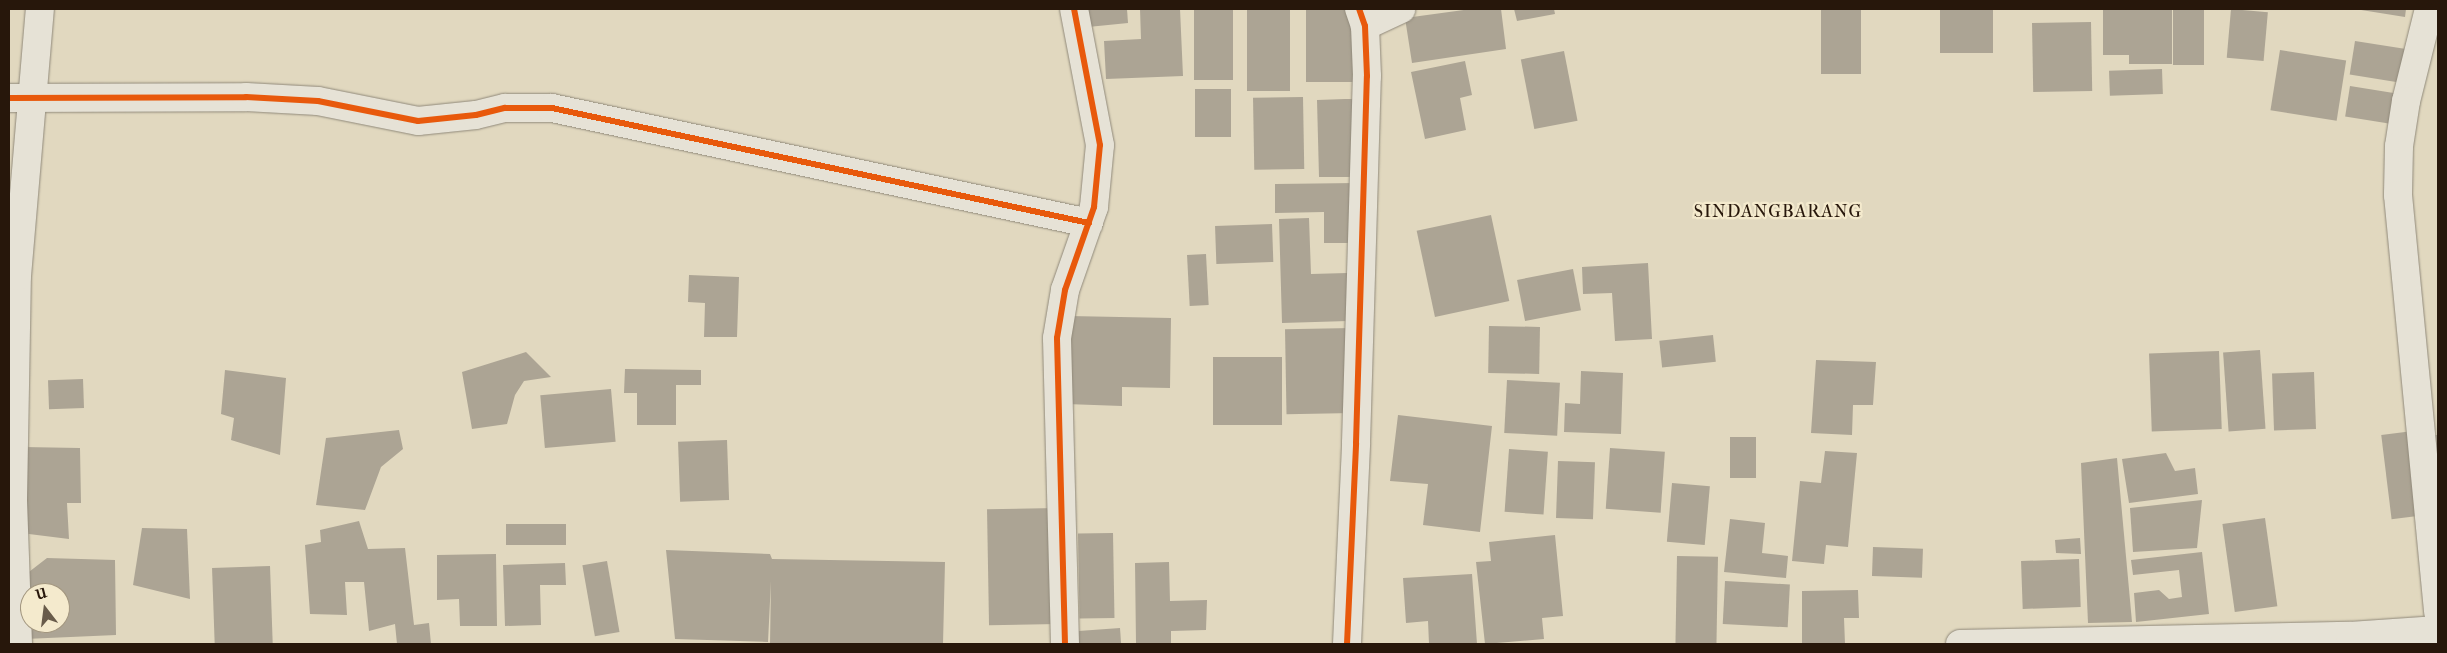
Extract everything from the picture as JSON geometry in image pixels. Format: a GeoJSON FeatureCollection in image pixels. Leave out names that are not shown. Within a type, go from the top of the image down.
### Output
{"type":"FeatureCollection","features":[{"type":"Feature","properties":{"kind":"street"},"geometry":{"type":"LineString","coordinates":[[18,644],[14,500],[21,97],[40,9]]}},
{"type":"Feature","properties":{"kind":"street"},"geometry":{"type":"LineString","coordinates":[[1065,644],[1057,338],[1065,290],[1094,207],[1100,145],[1074,9]]}},
{"type":"Feature","properties":{"kind":"street"},"geometry":{"type":"LineString","coordinates":[[1347,644],[1356,443],[1367,76],[1362,17],[1402,9]]}},
{"type":"Feature","properties":{"kind":"street"},"geometry":{"type":"LineString","coordinates":[[2429,9],[2406,101],[2399,146],[2398,195],[2438,612]]}},
{"type":"Feature","properties":{"kind":"street"},"geometry":{"type":"LineString","coordinates":[[21,97],[318,101],[418,121],[476,116],[505,108],[552,108],[1089,223]]}},
{"type":"Feature","properties":{"kind":"street"},"geometry":{"type":"LineString","coordinates":[[1960,644],[2350,636],[2438,630]]}},
{"type":"Feature","properties":{"kind":"building"},"geometry":{"type":"Polygon","coordinates":[[[1087,9],[1127,9],[1128,23],[1088,27],[1087,9]]]}},
{"type":"Feature","properties":{"kind":"building"},"geometry":{"type":"Polygon","coordinates":[[[1140,9],[1180,9],[1183,76],[1106,79],[1104,41],[1141,39],[1140,9]]]}},
{"type":"Feature","properties":{"kind":"building"},"geometry":{"type":"Polygon","coordinates":[[[1194,9],[1233,9],[1233,80],[1194,80],[1194,9]]]}},
{"type":"Feature","properties":{"kind":"building"},"geometry":{"type":"Polygon","coordinates":[[[1247,9],[1290,9],[1290,91],[1247,91],[1247,9]]]}},
{"type":"Feature","properties":{"kind":"building"},"geometry":{"type":"Polygon","coordinates":[[[1306,9],[1356,9],[1356,82],[1306,82],[1306,9]]]}},
{"type":"Feature","properties":{"kind":"building"},"geometry":{"type":"Polygon","coordinates":[[[1471,9],[1501,9],[1506,49],[1412,63],[1405,18],[1471,9]]]}},
{"type":"Feature","properties":{"kind":"building"},"geometry":{"type":"Polygon","coordinates":[[[1514,9],[1554,9],[1555,14],[1517,21],[1514,9]]]}},
{"type":"Feature","properties":{"kind":"building"},"geometry":{"type":"Polygon","coordinates":[[[1821,9],[1861,9],[1861,74],[1821,74],[1821,9]]]}},
{"type":"Feature","properties":{"kind":"building"},"geometry":{"type":"Polygon","coordinates":[[[1940,9],[1993,9],[1993,53],[1940,53],[1940,9]]]}},
{"type":"Feature","properties":{"kind":"building"},"geometry":{"type":"Polygon","coordinates":[[[2103,9],[2172,9],[2172,64],[2129,64],[2129,55],[2103,55],[2103,9]]]}},
{"type":"Feature","properties":{"kind":"building"},"geometry":{"type":"Polygon","coordinates":[[[2173,9],[2204,9],[2204,65],[2173,65],[2173,9]]]}},
{"type":"Feature","properties":{"kind":"building"},"geometry":{"type":"Polygon","coordinates":[[[2231,9],[2268,12],[2264,61],[2227,58],[2231,9]]]}},
{"type":"Feature","properties":{"kind":"building"},"geometry":{"type":"Polygon","coordinates":[[[2355,9],[2406,9],[2405,17],[2355,9]]]}},
{"type":"Feature","properties":{"kind":"building"},"geometry":{"type":"Polygon","coordinates":[[[2091,22],[2092,91],[2033,92],[2032,23],[2091,22]]]}},
{"type":"Feature","properties":{"kind":"building"},"geometry":{"type":"Polygon","coordinates":[[[2355,41],[2412,50],[2407,84],[2350,75],[2355,41]]]}},
{"type":"Feature","properties":{"kind":"building"},"geometry":{"type":"Polygon","coordinates":[[[2280,50],[2346,60],[2337,121],[2270,110],[2280,50]]]}},
{"type":"Feature","properties":{"kind":"building"},"geometry":{"type":"Polygon","coordinates":[[[1564,51],[1578,121],[1534,129],[1521,59],[1564,51]]]}},
{"type":"Feature","properties":{"kind":"building"},"geometry":{"type":"Polygon","coordinates":[[[1465,61],[1472,95],[1460,98],[1466,130],[1425,139],[1411,72],[1465,61]]]}},
{"type":"Feature","properties":{"kind":"building"},"geometry":{"type":"Polygon","coordinates":[[[2162,69],[2163,94],[2110,96],[2109,71],[2162,69]]]}},
{"type":"Feature","properties":{"kind":"building"},"geometry":{"type":"Polygon","coordinates":[[[2350,86],[2401,94],[2397,125],[2345,117],[2350,86]]]}},
{"type":"Feature","properties":{"kind":"building"},"geometry":{"type":"Polygon","coordinates":[[[1195,89],[1231,89],[1231,137],[1195,137],[1195,89]]]}},
{"type":"Feature","properties":{"kind":"building"},"geometry":{"type":"Polygon","coordinates":[[[1303,97],[1304,169],[1254,170],[1253,98],[1303,97]]]}},
{"type":"Feature","properties":{"kind":"building"},"geometry":{"type":"Polygon","coordinates":[[[1359,99],[1361,177],[1319,177],[1317,100],[1359,99]]]}},
{"type":"Feature","properties":{"kind":"building"},"geometry":{"type":"Polygon","coordinates":[[[1356,183],[1357,243],[1324,243],[1324,212],[1275,213],[1275,184],[1356,183]]]}},
{"type":"Feature","properties":{"kind":"building"},"geometry":{"type":"Polygon","coordinates":[[[1491,215],[1509,301],[1435,317],[1417,231],[1491,215]]]}},
{"type":"Feature","properties":{"kind":"building"},"geometry":{"type":"Polygon","coordinates":[[[1309,218],[1311,274],[1347,273],[1348,321],[1282,323],[1279,219],[1309,218]]]}},
{"type":"Feature","properties":{"kind":"building"},"geometry":{"type":"Polygon","coordinates":[[[1272,224],[1273,262],[1216,264],[1215,226],[1272,224]]]}},
{"type":"Feature","properties":{"kind":"building"},"geometry":{"type":"Polygon","coordinates":[[[1206,254],[1209,305],[1190,306],[1187,255],[1206,254]]]}},
{"type":"Feature","properties":{"kind":"building"},"geometry":{"type":"Polygon","coordinates":[[[1648,263],[1652,339],[1615,341],[1612,293],[1583,294],[1582,267],[1648,263]]]}},
{"type":"Feature","properties":{"kind":"building"},"geometry":{"type":"Polygon","coordinates":[[[1573,269],[1581,310],[1525,321],[1517,280],[1573,269]]]}},
{"type":"Feature","properties":{"kind":"building"},"geometry":{"type":"Polygon","coordinates":[[[689,275],[739,277],[737,337],[704,337],[705,303],[688,302],[689,275]]]}},
{"type":"Feature","properties":{"kind":"building"},"geometry":{"type":"Polygon","coordinates":[[[1069,316],[1171,318],[1170,388],[1122,387],[1122,406],[1066,404],[1069,316]]]}},
{"type":"Feature","properties":{"kind":"building"},"geometry":{"type":"Polygon","coordinates":[[[1489,326],[1540,327],[1539,374],[1488,373],[1489,326]]]}},
{"type":"Feature","properties":{"kind":"building"},"geometry":{"type":"Polygon","coordinates":[[[1352,328],[1353,413],[1286,414],[1285,329],[1352,328]]]}},
{"type":"Feature","properties":{"kind":"building"},"geometry":{"type":"Polygon","coordinates":[[[1713,335],[1716,362],[1662,367],[1659,341],[1713,335]]]}},
{"type":"Feature","properties":{"kind":"building"},"geometry":{"type":"Polygon","coordinates":[[[2260,350],[2266,429],[2229,431],[2223,353],[2260,350]]]}},
{"type":"Feature","properties":{"kind":"building"},"geometry":{"type":"Polygon","coordinates":[[[2219,351],[2222,429],[2152,431],[2149,353],[2219,351]]]}},
{"type":"Feature","properties":{"kind":"building"},"geometry":{"type":"Polygon","coordinates":[[[526,352],[551,377],[524,381],[515,395],[507,424],[472,429],[462,372],[526,352]]]}},
{"type":"Feature","properties":{"kind":"building"},"geometry":{"type":"Polygon","coordinates":[[[1213,357],[1282,357],[1282,425],[1213,425],[1213,357]]]}},
{"type":"Feature","properties":{"kind":"building"},"geometry":{"type":"Polygon","coordinates":[[[1816,360],[1876,362],[1873,405],[1853,405],[1852,435],[1811,433],[1816,360]]]}},
{"type":"Feature","properties":{"kind":"building"},"geometry":{"type":"Polygon","coordinates":[[[625,369],[701,370],[701,385],[676,385],[676,425],[637,425],[637,393],[624,393],[625,369]]]}},
{"type":"Feature","properties":{"kind":"building"},"geometry":{"type":"Polygon","coordinates":[[[225,370],[286,378],[280,455],[231,440],[234,418],[221,414],[225,370]]]}},
{"type":"Feature","properties":{"kind":"building"},"geometry":{"type":"Polygon","coordinates":[[[1581,371],[1623,373],[1621,434],[1564,432],[1565,403],[1580,404],[1581,371]]]}},
{"type":"Feature","properties":{"kind":"building"},"geometry":{"type":"Polygon","coordinates":[[[2314,372],[2316,429],[2274,430],[2272,373],[2314,372]]]}},
{"type":"Feature","properties":{"kind":"building"},"geometry":{"type":"Polygon","coordinates":[[[83,379],[84,408],[49,409],[48,380],[83,379]]]}},
{"type":"Feature","properties":{"kind":"building"},"geometry":{"type":"Polygon","coordinates":[[[1507,380],[1560,383],[1557,436],[1504,433],[1507,380]]]}},
{"type":"Feature","properties":{"kind":"building"},"geometry":{"type":"Polygon","coordinates":[[[611,389],[616,442],[545,448],[540,395],[611,389]]]}},
{"type":"Feature","properties":{"kind":"building"},"geometry":{"type":"Polygon","coordinates":[[[1398,415],[1492,426],[1480,532],[1423,525],[1428,484],[1390,481],[1398,415]]]}},
{"type":"Feature","properties":{"kind":"building"},"geometry":{"type":"Polygon","coordinates":[[[399,430],[403,449],[381,467],[365,510],[316,505],[326,438],[399,430]]]}},
{"type":"Feature","properties":{"kind":"building"},"geometry":{"type":"Polygon","coordinates":[[[2413,431],[2423,515],[2392,519],[2381,435],[2413,431]]]}},
{"type":"Feature","properties":{"kind":"building"},"geometry":{"type":"Polygon","coordinates":[[[2433,435],[2438,435],[2438,464],[2437,464],[2433,435]]]}},
{"type":"Feature","properties":{"kind":"building"},"geometry":{"type":"Polygon","coordinates":[[[1730,437],[1756,437],[1756,478],[1730,478],[1730,437]]]}},
{"type":"Feature","properties":{"kind":"building"},"geometry":{"type":"Polygon","coordinates":[[[727,440],[729,500],[680,502],[678,442],[727,440]]]}},
{"type":"Feature","properties":{"kind":"building"},"geometry":{"type":"Polygon","coordinates":[[[23,447],[80,448],[81,503],[67,503],[69,539],[21,533],[23,447]]]}},
{"type":"Feature","properties":{"kind":"building"},"geometry":{"type":"Polygon","coordinates":[[[1610,448],[1665,452],[1661,513],[1606,509],[1610,448]]]}},
{"type":"Feature","properties":{"kind":"building"},"geometry":{"type":"Polygon","coordinates":[[[1509,449],[1548,452],[1544,515],[1505,512],[1509,449]]]}},
{"type":"Feature","properties":{"kind":"building"},"geometry":{"type":"Polygon","coordinates":[[[1825,451],[1857,453],[1848,547],[1826,545],[1824,564],[1792,561],[1800,481],[1821,483],[1825,451]]]}},
{"type":"Feature","properties":{"kind":"building"},"geometry":{"type":"Polygon","coordinates":[[[2166,453],[2175,471],[2195,468],[2198,494],[2129,503],[2122,459],[2166,453]]]}},
{"type":"Feature","properties":{"kind":"building"},"geometry":{"type":"Polygon","coordinates":[[[2117,458],[2132,622],[2088,623],[2081,463],[2117,458]]]}},
{"type":"Feature","properties":{"kind":"building"},"geometry":{"type":"Polygon","coordinates":[[[1558,461],[1595,462],[1593,519],[1556,518],[1558,461]]]}},
{"type":"Feature","properties":{"kind":"building"},"geometry":{"type":"Polygon","coordinates":[[[1672,483],[1710,486],[1705,545],[1667,542],[1672,483]]]}},
{"type":"Feature","properties":{"kind":"building"},"geometry":{"type":"Polygon","coordinates":[[[2202,500],[2197,548],[2133,552],[2130,508],[2202,500]]]}},
{"type":"Feature","properties":{"kind":"building"},"geometry":{"type":"Polygon","coordinates":[[[1056,508],[1058,624],[989,625],[987,509],[1056,508]]]}},
{"type":"Feature","properties":{"kind":"building"},"geometry":{"type":"Polygon","coordinates":[[[2265,518],[2277,606],[2235,612],[2222,524],[2265,518]]]}},
{"type":"Feature","properties":{"kind":"building"},"geometry":{"type":"Polygon","coordinates":[[[1730,519],[1765,523],[1762,553],[1788,556],[1786,578],[1724,572],[1730,519]]]}},
{"type":"Feature","properties":{"kind":"building"},"geometry":{"type":"Polygon","coordinates":[[[359,521],[368,549],[405,548],[414,625],[429,623],[431,644],[397,644],[395,624],[369,631],[364,582],[345,582],[347,615],[310,614],[305,545],[321,542],[320,530],[359,521]]]}},
{"type":"Feature","properties":{"kind":"building"},"geometry":{"type":"Polygon","coordinates":[[[506,524],[566,524],[566,545],[506,545],[506,524]]]}},
{"type":"Feature","properties":{"kind":"building"},"geometry":{"type":"Polygon","coordinates":[[[142,528],[187,529],[190,599],[133,585],[142,528]]]}},
{"type":"Feature","properties":{"kind":"building"},"geometry":{"type":"Polygon","coordinates":[[[1113,533],[1114,618],[1079,619],[1078,534],[1113,533]]]}},
{"type":"Feature","properties":{"kind":"building"},"geometry":{"type":"Polygon","coordinates":[[[1555,535],[1563,616],[1542,618],[1544,639],[1485,644],[1476,562],[1491,561],[1489,542],[1555,535]]]}},
{"type":"Feature","properties":{"kind":"building"},"geometry":{"type":"Polygon","coordinates":[[[2080,538],[2081,554],[2056,553],[2055,540],[2080,538]]]}},
{"type":"Feature","properties":{"kind":"building"},"geometry":{"type":"Polygon","coordinates":[[[1873,547],[1923,549],[1922,578],[1872,576],[1873,547]]]}},
{"type":"Feature","properties":{"kind":"building"},"geometry":{"type":"Polygon","coordinates":[[[666,550],[770,554],[772,559],[945,562],[943,644],[770,644],[771,581],[768,642],[675,639],[666,550]]]}},
{"type":"Feature","properties":{"kind":"building"},"geometry":{"type":"Polygon","coordinates":[[[2202,552],[2209,614],[2136,622],[2134,593],[2159,590],[2169,599],[2182,597],[2179,570],[2133,575],[2131,560],[2202,552]]]}},
{"type":"Feature","properties":{"kind":"building"},"geometry":{"type":"Polygon","coordinates":[[[496,554],[497,626],[460,626],[459,599],[437,600],[437,555],[496,554]]]}},
{"type":"Feature","properties":{"kind":"building"},"geometry":{"type":"Polygon","coordinates":[[[1677,556],[1718,557],[1716,644],[1675,643],[1677,556]]]}},
{"type":"Feature","properties":{"kind":"building"},"geometry":{"type":"Polygon","coordinates":[[[47,558],[115,560],[116,635],[25,639],[25,633],[70,633],[70,583],[25,583],[25,575],[47,558]]]}},
{"type":"Feature","properties":{"kind":"building"},"geometry":{"type":"Polygon","coordinates":[[[2079,559],[2081,607],[2023,609],[2021,561],[2079,559]]]}},
{"type":"Feature","properties":{"kind":"building"},"geometry":{"type":"Polygon","coordinates":[[[607,561],[620,632],[595,636],[582,565],[607,561]]]}},
{"type":"Feature","properties":{"kind":"building"},"geometry":{"type":"Polygon","coordinates":[[[1169,562],[1170,601],[1207,600],[1206,630],[1171,631],[1171,644],[1136,644],[1135,563],[1169,562]]]}},
{"type":"Feature","properties":{"kind":"building"},"geometry":{"type":"Polygon","coordinates":[[[565,563],[566,585],[540,585],[541,625],[505,626],[503,565],[565,563]]]}},
{"type":"Feature","properties":{"kind":"building"},"geometry":{"type":"Polygon","coordinates":[[[270,566],[273,644],[215,644],[212,568],[270,566]]]}},
{"type":"Feature","properties":{"kind":"building"},"geometry":{"type":"Polygon","coordinates":[[[1472,574],[1477,644],[1429,644],[1428,621],[1406,623],[1403,578],[1472,574]]]}},
{"type":"Feature","properties":{"kind":"building"},"geometry":{"type":"Polygon","coordinates":[[[1725,581],[1790,584],[1788,627],[1723,624],[1725,581]]]}},
{"type":"Feature","properties":{"kind":"building"},"geometry":{"type":"Polygon","coordinates":[[[1858,590],[1859,618],[1844,618],[1845,644],[1802,644],[1802,591],[1858,590]]]}},
{"type":"Feature","properties":{"kind":"building"},"geometry":{"type":"Polygon","coordinates":[[[1120,628],[1121,644],[1076,644],[1075,631],[1120,628]]]}},
{"type":"Feature","properties":{"kind":"cycle path"},"geometry":{"type":"LineString","coordinates":[[1065,644],[1057,338],[1065,290],[1094,207],[1100,145],[1074,9]]}},
{"type":"Feature","properties":{"kind":"cycle path"},"geometry":{"type":"LineString","coordinates":[[1347,644],[1356,443],[1367,76],[1365,26],[1359,9]]}},
{"type":"Feature","properties":{"kind":"cycle path"},"geometry":{"type":"LineString","coordinates":[[9,98],[246,97],[318,101],[418,121],[476,115],[505,108],[552,108],[1089,223]]}},
{"type":"Feature","properties":{"kind":"district","name":"SINDANGBARANG"},"geometry":{"type":"Point","coordinates":[1778,212]}}]}
